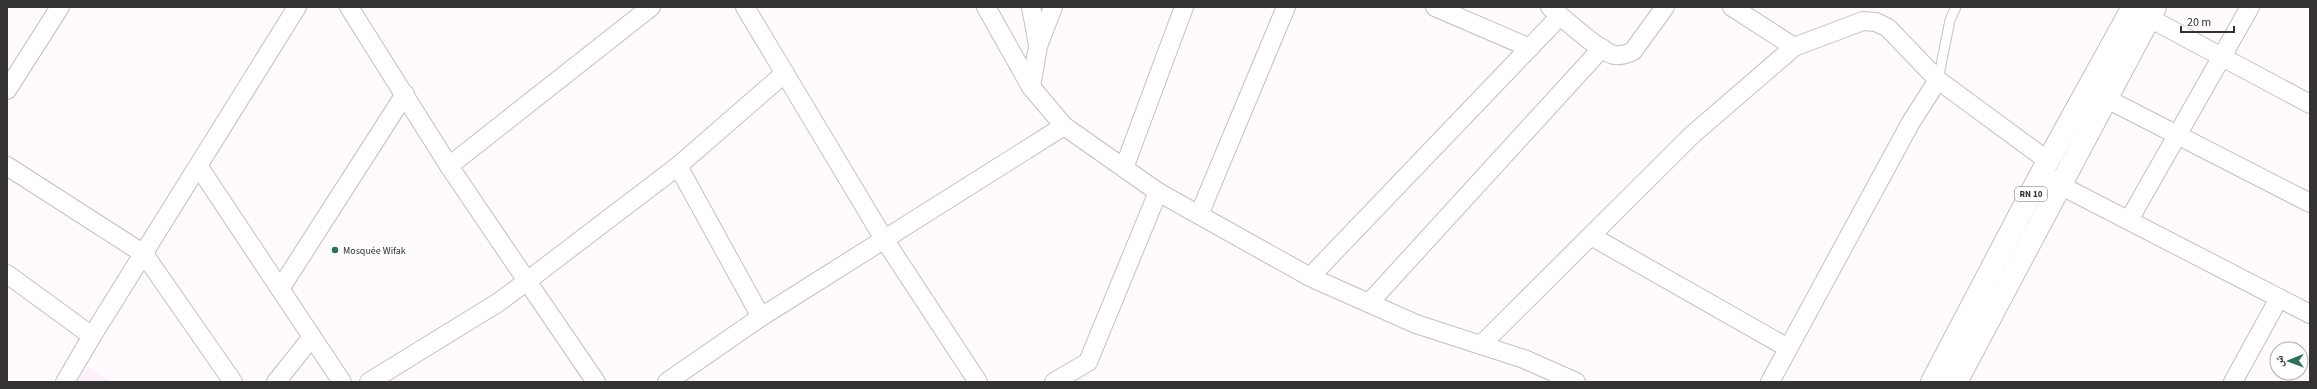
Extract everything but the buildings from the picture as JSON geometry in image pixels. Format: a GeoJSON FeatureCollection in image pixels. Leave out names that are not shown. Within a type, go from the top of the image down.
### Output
{"type":"FeatureCollection","features":[{"type":"Feature","properties":{"kind":"main road","name":"RN 10"},"geometry":{"type":"LineString","coordinates":[[1956,382],[2107,99],[2142,10]]}},
{"type":"Feature","properties":{"kind":"main road","name":"RN 10"},"geometry":{"type":"LineString","coordinates":[[1932,382],[2044,168],[2142,10]]}},
{"type":"Feature","properties":{"kind":"street"},"geometry":{"type":"LineString","coordinates":[[7,90],[60,7]]}},
{"type":"Feature","properties":{"kind":"street"},"geometry":{"type":"LineString","coordinates":[[65,382],[92,336],[199,167],[297,7]]}},
{"type":"Feature","properties":{"kind":"street"},"geometry":{"type":"LineString","coordinates":[[349,7],[449,166],[596,382]]}},
{"type":"Feature","properties":{"kind":"street"},"geometry":{"type":"LineString","coordinates":[[449,166],[651,7]]}},
{"type":"Feature","properties":{"kind":"street"},"geometry":{"type":"LineString","coordinates":[[744,7],[884,239],[978,382]]}},
{"type":"Feature","properties":{"kind":"street"},"geometry":{"type":"LineString","coordinates":[[986,7],[1031,87],[1064,126],[1158,192],[1310,277],[1416,324],[1524,359],[1576,382]]}},
{"type":"Feature","properties":{"kind":"street"},"geometry":{"type":"LineString","coordinates":[[1031,7],[1038,46]]}},
{"type":"Feature","properties":{"kind":"street"},"geometry":{"type":"LineString","coordinates":[[1031,87],[1038,46],[1053,7]]}},
{"type":"Feature","properties":{"kind":"street"},"geometry":{"type":"LineString","coordinates":[[1124,168],[1184,7]]}},
{"type":"Feature","properties":{"kind":"street"},"geometry":{"type":"LineString","coordinates":[[1200,215],[1286,7]]}},
{"type":"Feature","properties":{"kind":"street"},"geometry":{"type":"LineString","coordinates":[[1435,7],[1530,48]]}},
{"type":"Feature","properties":{"kind":"street"},"geometry":{"type":"LineString","coordinates":[[1310,277],[1530,48],[1555,11],[1602,48],[1614,55],[1625,55],[1633,51],[1665,7]]}},
{"type":"Feature","properties":{"kind":"street"},"geometry":{"type":"LineString","coordinates":[[1732,7],[1794,47]]}},
{"type":"Feature","properties":{"kind":"street"},"geometry":{"type":"LineString","coordinates":[[2129,220],[2250,7]]}},
{"type":"Feature","properties":{"kind":"street"},"geometry":{"type":"LineString","coordinates":[[2142,10],[2221,58],[2310,104]]}},
{"type":"Feature","properties":{"kind":"street"},"geometry":{"type":"LineString","coordinates":[[1481,345],[1692,135],[1794,47],[1863,21],[1876,22],[1888,28],[1938,80],[2044,168],[2062,185],[2310,314]]}},
{"type":"Feature","properties":{"kind":"street"},"geometry":{"type":"LineString","coordinates":[[1370,303],[1602,48]]}},
{"type":"Feature","properties":{"kind":"street"},"geometry":{"type":"LineString","coordinates":[[369,382],[499,302],[678,166],[785,73]]}},
{"type":"Feature","properties":{"kind":"street"},"geometry":{"type":"LineString","coordinates":[[1770,382],[1911,122],[1938,80]]}},
{"type":"Feature","properties":{"kind":"street"},"geometry":{"type":"LineString","coordinates":[[280,289],[405,94]]}},
{"type":"Feature","properties":{"kind":"street"},"geometry":{"type":"LineString","coordinates":[[2107,99],[2310,202]]}},
{"type":"Feature","properties":{"kind":"street"},"geometry":{"type":"LineString","coordinates":[[667,382],[761,316],[1064,126]]}},
{"type":"Feature","properties":{"kind":"street"},"geometry":{"type":"LineString","coordinates":[[7,166],[144,254],[233,382]]}},
{"type":"Feature","properties":{"kind":"street"},"geometry":{"type":"LineString","coordinates":[[678,166],[761,316]]}},
{"type":"Feature","properties":{"kind":"street"},"geometry":{"type":"LineString","coordinates":[[199,167],[342,382]]}},
{"type":"Feature","properties":{"kind":"street"},"geometry":{"type":"LineString","coordinates":[[1079,382],[1158,192]]}},
{"type":"Feature","properties":{"kind":"street"},"geometry":{"type":"LineString","coordinates":[[1591,236],[1788,348]]}},
{"type":"Feature","properties":{"kind":"street"},"geometry":{"type":"LineString","coordinates":[[7,274],[92,336]]}},
{"type":"Feature","properties":{"kind":"street"},"geometry":{"type":"LineString","coordinates":[[2233,382],[2279,298]]}},
{"type":"Feature","properties":{"kind":"street"},"geometry":{"type":"LineString","coordinates":[[276,382],[312,337]]}},
{"type":"Feature","properties":{"kind":"street"},"geometry":{"type":"LineString","coordinates":[[1054,382],[1088,362]]}},
{"type":"Feature","properties":{"kind":"lane"},"geometry":{"type":"LineString","coordinates":[[1938,80],[1950,20],[1956,7]]}},
{"type":"Feature","properties":{"kind":"shaded area"},"geometry":{"type":"Polygon","coordinates":[[[89,367],[110,382],[78,382],[89,367]]]}},
{"type":"Feature","properties":{"kind":"place","name":"Mosquée Wifak"},"geometry":{"type":"Point","coordinates":[335,250]}}]}
